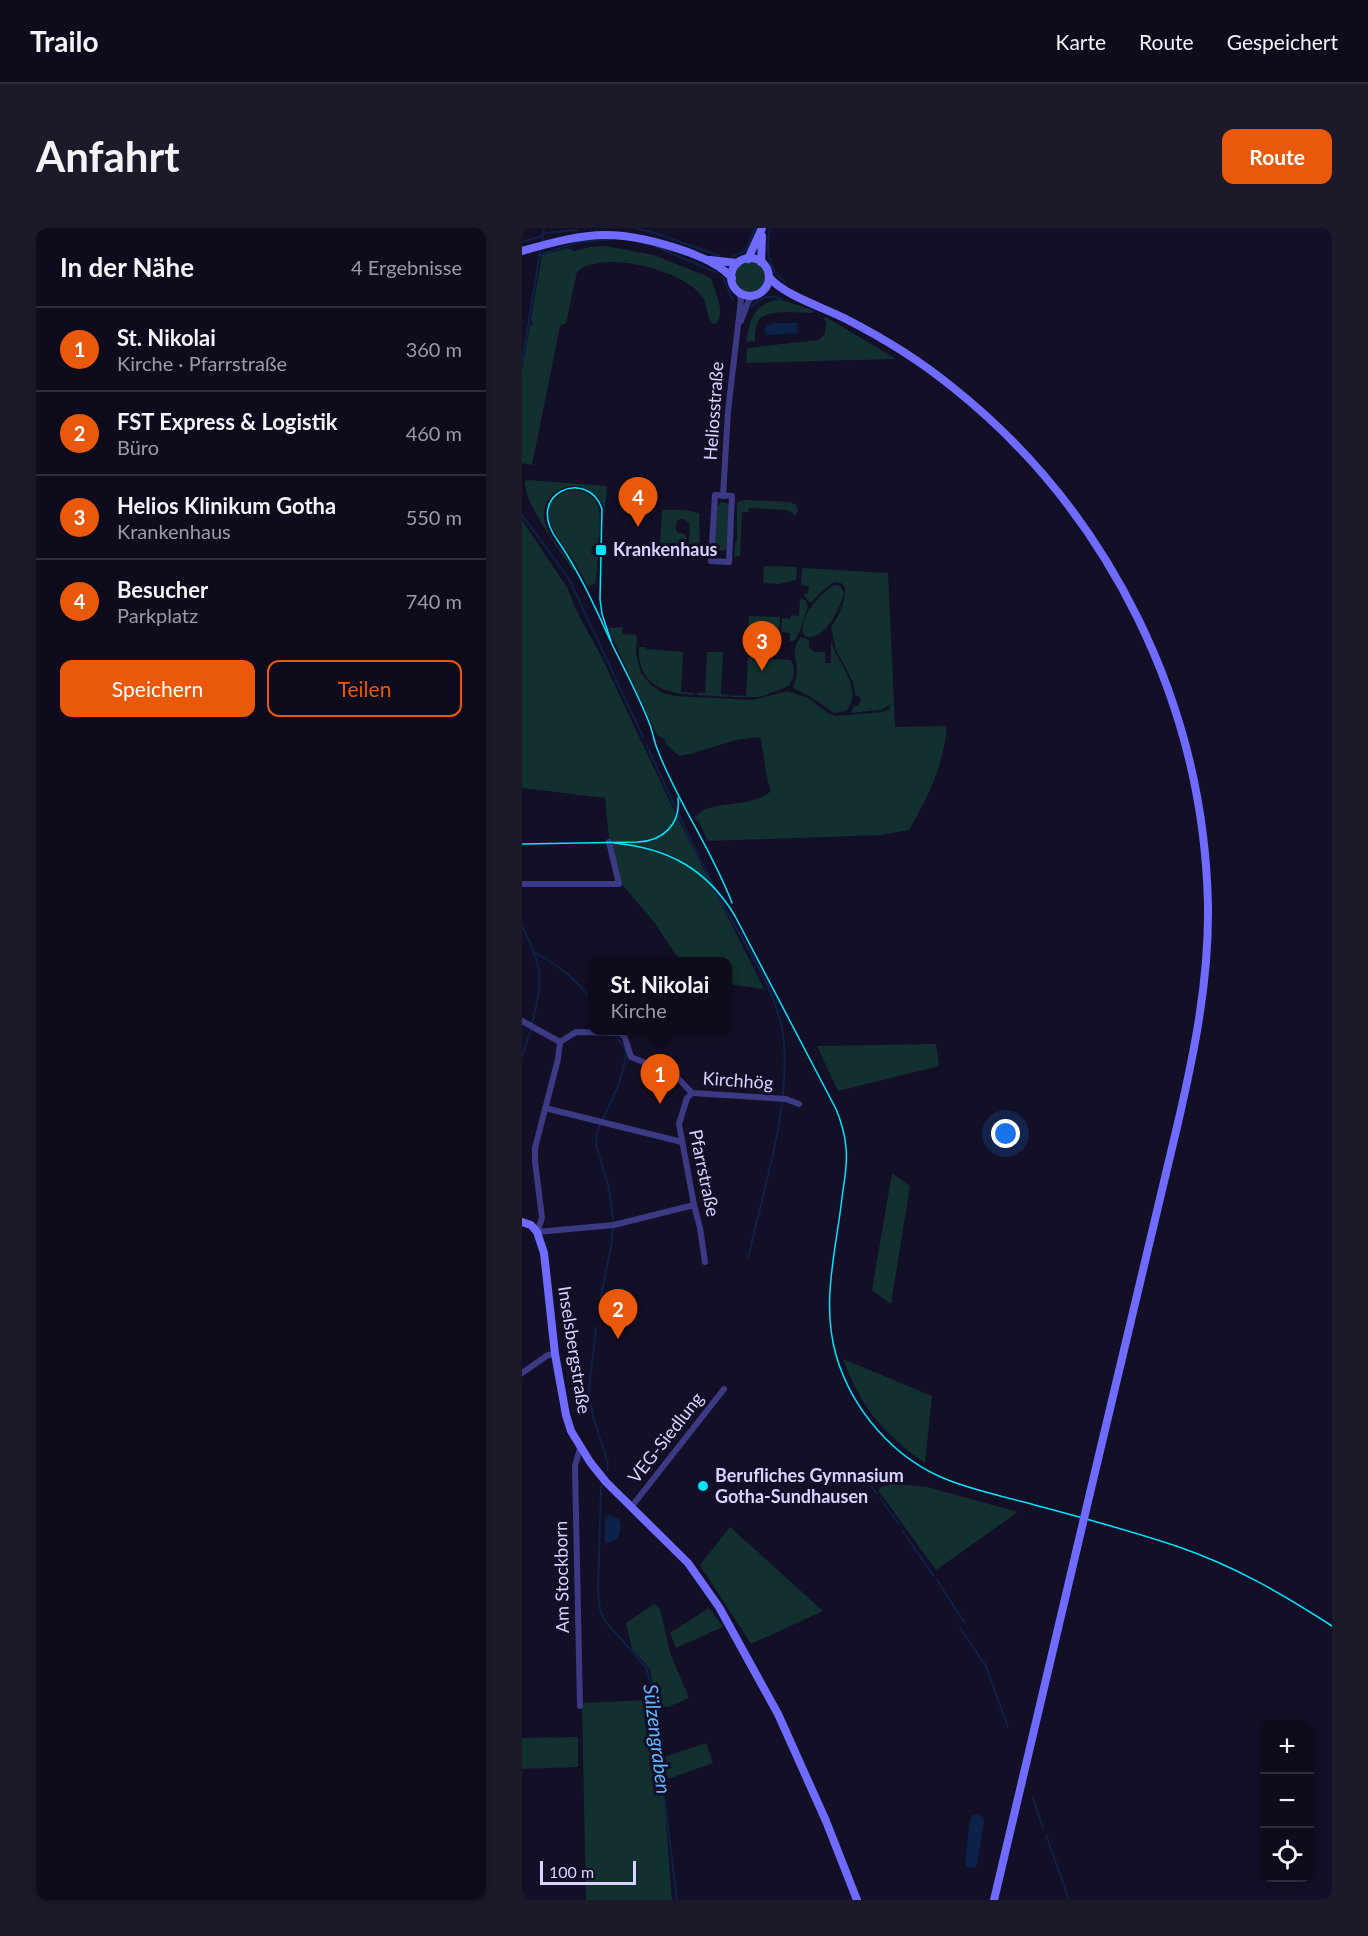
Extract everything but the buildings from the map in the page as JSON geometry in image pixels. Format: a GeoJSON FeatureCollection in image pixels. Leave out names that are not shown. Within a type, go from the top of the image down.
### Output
{"type":"FeatureCollection","features":[{"type":"Feature","properties":{"kind":"main road"},"geometry":{"type":"LineString","coordinates":[[706,260],[737,263],[747,259],[753,252],[763,228]]}},
{"type":"Feature","properties":{"kind":"main road"},"geometry":{"type":"LineString","coordinates":[[763,228],[761,262],[774,283],[855,324],[922,365],[951,386],[1000,428],[1046,477],[1095,543],[1132,606],[1149,642],[1169,690],[1189,757],[1198,800],[1206,868],[1207,937],[1203,999],[1183,1104],[994,1900]]}},
{"type":"Feature","properties":{"kind":"main road"},"geometry":{"type":"LineString","coordinates":[[522,251],[586,234],[612,232],[655,239],[706,260],[732,278]]}},
{"type":"Feature","properties":{"kind":"main road"},"geometry":{"type":"LineString","coordinates":[[747,259],[761,262]]}},
{"type":"Feature","properties":{"kind":"main road"},"geometry":{"type":"LineString","coordinates":[[737,263],[732,278],[733,286],[740,292],[752,296],[764,290],[796,296]]}},
{"type":"Feature","properties":{"kind":"main road"},"geometry":{"type":"LineString","coordinates":[[764,290],[769,277]]}},
{"type":"Feature","properties":{"kind":"main road"},"geometry":{"type":"LineString","coordinates":[[522,1222],[531,1225],[537,1232]]}},
{"type":"Feature","properties":{"kind":"main road","name":"Inselsbergstraße"},"geometry":{"type":"LineString","coordinates":[[537,1232],[544,1253],[555,1354],[571,1431],[580,1448],[606,1482],[687,1563],[704,1585],[740,1643],[778,1714],[822,1811],[857,1900]]}},
{"type":"Feature","properties":{"kind":"street"},"geometry":{"type":"LineString","coordinates":[[737,330],[740,292]]}},
{"type":"Feature","properties":{"kind":"street"},"geometry":{"type":"LineString","coordinates":[[737,330],[752,296]]}},
{"type":"Feature","properties":{"kind":"street","name":"Heliosstraße"},"geometry":{"type":"LineString","coordinates":[[723,496],[737,330]]}},
{"type":"Feature","properties":{"kind":"street"},"geometry":{"type":"LineString","coordinates":[[715,495],[723,496],[732,496],[729,562],[711,561],[715,495]]}},
{"type":"Feature","properties":{"kind":"street"},"geometry":{"type":"LineString","coordinates":[[522,884],[619,884],[609,843]]}},
{"type":"Feature","properties":{"kind":"street"},"geometry":{"type":"LineString","coordinates":[[522,1021],[560,1042],[535,1148],[542,1218],[537,1232],[613,1225],[694,1204]]}},
{"type":"Feature","properties":{"kind":"street","name":"Kirchhög"},"geometry":{"type":"LineString","coordinates":[[560,1042],[576,1032],[588,1032]]}},
{"type":"Feature","properties":{"kind":"street","name":"Kirchhög"},"geometry":{"type":"LineString","coordinates":[[623,1035],[632,1057],[675,1075],[692,1093],[782,1099],[799,1104]]}},
{"type":"Feature","properties":{"kind":"street","name":"Pfarrstraße"},"geometry":{"type":"LineString","coordinates":[[692,1093],[687,1098],[679,1124],[705,1262]]}},
{"type":"Feature","properties":{"kind":"street"},"geometry":{"type":"LineString","coordinates":[[545,1108],[682,1142]]}},
{"type":"Feature","properties":{"kind":"street"},"geometry":{"type":"LineString","coordinates":[[522,1373],[548,1355],[555,1354]]}},
{"type":"Feature","properties":{"kind":"street","name":"VEG-Siedlung"},"geometry":{"type":"LineString","coordinates":[[632,1506],[724,1389]]}},
{"type":"Feature","properties":{"kind":"street","name":"Am Stockborn"},"geometry":{"type":"LineString","coordinates":[[580,1448],[575,1466],[580,1706]]}},
{"type":"Feature","properties":{"kind":"green space"},"geometry":{"type":"Polygon","coordinates":[[[605,246],[654,255],[711,278],[720,306],[717,323],[713,324],[709,317],[701,295],[691,286],[660,271],[641,266],[604,262],[588,265],[577,272],[566,323],[560,326],[532,465],[522,463],[522,370],[530,325],[533,325],[531,319],[542,255],[568,248],[574,251],[605,246]]]}},
{"type":"Feature","properties":{"kind":"green space"},"geometry":{"type":"Polygon","coordinates":[[[750,261],[762,265],[766,277],[762,289],[750,293],[738,289],[734,277],[738,265],[750,261]]]}},
{"type":"Feature","properties":{"kind":"green space"},"geometry":{"type":"Polygon","coordinates":[[[779,299],[815,311],[813,313],[783,312],[767,315],[757,324],[755,341],[746,342],[752,319],[758,309],[779,299]]]}},
{"type":"Feature","properties":{"kind":"green space"},"geometry":{"type":"Polygon","coordinates":[[[826,317],[896,359],[746,363],[747,348],[819,340],[825,333],[824,318],[826,317]]]}},
{"type":"Feature","properties":{"kind":"green space"},"geometry":{"type":"Polygon","coordinates":[[[525,481],[607,486],[605,509],[596,496],[585,489],[573,486],[562,488],[553,494],[547,503],[544,513],[548,532],[575,569],[573,570],[567,562],[552,539],[536,513],[526,490],[525,481]]]}},
{"type":"Feature","properties":{"kind":"green space"},"geometry":{"type":"Polygon","coordinates":[[[571,490],[591,496],[599,509],[598,546],[592,546],[591,554],[598,555],[596,583],[588,587],[550,521],[551,503],[558,496],[571,490]]]}},
{"type":"Feature","properties":{"kind":"green space"},"geometry":{"type":"Polygon","coordinates":[[[745,500],[790,502],[796,505],[798,511],[795,515],[787,510],[748,508],[749,512],[742,512],[740,556],[734,557],[737,540],[737,502],[745,500]]]}},
{"type":"Feature","properties":{"kind":"green space"},"geometry":{"type":"Polygon","coordinates":[[[721,502],[727,503],[730,508],[727,548],[724,551],[716,550],[714,546],[717,507],[721,502]]]}},
{"type":"Feature","properties":{"kind":"green space"},"geometry":{"type":"Polygon","coordinates":[[[662,510],[685,510],[699,513],[700,547],[707,548],[707,555],[701,555],[700,559],[688,556],[690,524],[683,519],[678,520],[675,527],[677,532],[686,535],[685,557],[663,557],[663,549],[660,548],[662,510]]]}},
{"type":"Feature","properties":{"kind":"green space"},"geometry":{"type":"Polygon","coordinates":[[[522,520],[568,589],[575,608],[601,656],[669,800],[764,989],[732,985],[732,957],[677,957],[654,922],[621,883],[609,838],[605,798],[522,788],[522,520]]]}},
{"type":"Feature","properties":{"kind":"green space"},"geometry":{"type":"Polygon","coordinates":[[[764,566],[797,567],[796,580],[778,584],[763,583],[764,566]]]}},
{"type":"Feature","properties":{"kind":"green space"},"geometry":{"type":"Polygon","coordinates":[[[802,568],[888,573],[895,727],[947,726],[938,768],[929,793],[909,830],[881,835],[708,841],[699,822],[694,818],[701,811],[756,799],[771,791],[761,740],[759,737],[736,740],[679,756],[664,739],[657,735],[608,628],[622,627],[622,634],[637,635],[636,653],[641,673],[651,685],[663,693],[676,696],[753,700],[787,691],[808,698],[828,713],[836,716],[882,712],[889,709],[890,705],[880,710],[851,713],[854,706],[858,706],[861,700],[855,695],[853,682],[836,650],[831,627],[841,608],[845,587],[841,583],[834,582],[812,602],[809,602],[803,594],[808,594],[809,586],[801,585],[802,568]]]}},
{"type":"Feature","properties":{"kind":"green space"},"geometry":{"type":"Polygon","coordinates":[[[834,585],[840,586],[844,593],[835,615],[819,634],[805,637],[803,623],[810,608],[822,594],[834,585]]]}},
{"type":"Feature","properties":{"kind":"green space"},"geometry":{"type":"Polygon","coordinates":[[[800,598],[805,600],[808,607],[798,634],[794,641],[790,641],[790,633],[781,632],[782,618],[791,619],[791,615],[799,616],[800,598]]]}},
{"type":"Feature","properties":{"kind":"green space"},"geometry":{"type":"Polygon","coordinates":[[[749,616],[780,617],[779,632],[748,630],[749,616]]]}},
{"type":"Feature","properties":{"kind":"green space"},"geometry":{"type":"Polygon","coordinates":[[[801,637],[809,640],[809,648],[814,652],[825,652],[825,663],[831,663],[831,641],[848,677],[853,695],[846,711],[834,713],[793,688],[797,674],[795,647],[801,637]]]}},
{"type":"Feature","properties":{"kind":"green space"},"geometry":{"type":"Polygon","coordinates":[[[639,647],[683,652],[681,692],[694,693],[694,695],[662,689],[647,678],[642,670],[639,647]]]}},
{"type":"Feature","properties":{"kind":"green space"},"geometry":{"type":"Polygon","coordinates":[[[707,652],[723,652],[721,694],[729,695],[729,697],[697,695],[697,693],[705,693],[707,652]]]}},
{"type":"Feature","properties":{"kind":"green space"},"geometry":{"type":"Polygon","coordinates":[[[748,657],[791,660],[794,673],[789,686],[760,697],[732,697],[732,695],[746,696],[748,657]]]}},
{"type":"Feature","properties":{"kind":"green space"},"geometry":{"type":"Polygon","coordinates":[[[936,1044],[939,1066],[838,1091],[817,1046],[936,1044]]]}},
{"type":"Feature","properties":{"kind":"green space"},"geometry":{"type":"Polygon","coordinates":[[[892,1173],[910,1186],[891,1304],[872,1290],[892,1173]]]}},
{"type":"Feature","properties":{"kind":"green space"},"geometry":{"type":"Polygon","coordinates":[[[843,1359],[932,1396],[925,1463],[897,1441],[875,1418],[858,1392],[843,1359]]]}},
{"type":"Feature","properties":{"kind":"green space"},"geometry":{"type":"Polygon","coordinates":[[[897,1484],[927,1487],[1018,1512],[936,1570],[878,1490],[883,1486],[897,1484]]]}},
{"type":"Feature","properties":{"kind":"green space"},"geometry":{"type":"Polygon","coordinates":[[[730,1527],[823,1611],[751,1644],[700,1565],[730,1527]]]}},
{"type":"Feature","properties":{"kind":"green space"},"geometry":{"type":"Polygon","coordinates":[[[654,1604],[660,1609],[670,1653],[689,1698],[668,1707],[660,1706],[652,1684],[651,1672],[632,1649],[626,1623],[654,1604]]]}},
{"type":"Feature","properties":{"kind":"green space"},"geometry":{"type":"Polygon","coordinates":[[[709,1608],[723,1627],[676,1648],[670,1633],[709,1608]]]}},
{"type":"Feature","properties":{"kind":"green space"},"geometry":{"type":"Polygon","coordinates":[[[647,1700],[660,1766],[655,1776],[663,1783],[672,1900],[586,1900],[582,1703],[647,1700]]]}},
{"type":"Feature","properties":{"kind":"green space"},"geometry":{"type":"Polygon","coordinates":[[[578,1737],[578,1767],[522,1769],[522,1738],[578,1737]]]}},
{"type":"Feature","properties":{"kind":"green space"},"geometry":{"type":"Polygon","coordinates":[[[706,1743],[713,1763],[665,1780],[661,1758],[706,1743]]]}},
{"type":"Feature","properties":{"kind":"water"},"geometry":{"type":"Polygon","coordinates":[[[772,323],[797,323],[798,333],[767,335],[764,329],[772,323]]]}},
{"type":"Feature","properties":{"kind":"water"},"geometry":{"type":"Polygon","coordinates":[[[608,1515],[619,1519],[621,1526],[618,1538],[608,1543],[605,1542],[605,1517],[608,1515]]]}},
{"type":"Feature","properties":{"kind":"water"},"geometry":{"type":"Polygon","coordinates":[[[978,1814],[983,1818],[984,1823],[977,1864],[975,1868],[967,1867],[965,1863],[970,1819],[973,1815],[978,1814]]]}},
{"type":"Feature","properties":{"kind":"waterway"},"geometry":{"type":"LineString","coordinates":[[542,242],[544,228]]}},
{"type":"Feature","properties":{"kind":"waterway"},"geometry":{"type":"LineString","coordinates":[[634,228],[720,256]]}},
{"type":"Feature","properties":{"kind":"waterway"},"geometry":{"type":"LineString","coordinates":[[732,257],[746,250],[755,228]]}},
{"type":"Feature","properties":{"kind":"waterway"},"geometry":{"type":"LineString","coordinates":[[770,228],[769,258],[774,271],[785,282]]}},
{"type":"Feature","properties":{"kind":"waterway"},"geometry":{"type":"LineString","coordinates":[[545,233],[577,230]]}},
{"type":"Feature","properties":{"kind":"waterway"},"geometry":{"type":"LineString","coordinates":[[522,242],[542,236]]}},
{"type":"Feature","properties":{"kind":"waterway"},"geometry":{"type":"LineString","coordinates":[[539,255],[579,242],[613,239]]}},
{"type":"Feature","properties":{"kind":"waterway"},"geometry":{"type":"LineString","coordinates":[[522,363],[541,247]]}},
{"type":"Feature","properties":{"kind":"waterway"},"geometry":{"type":"LineString","coordinates":[[657,247],[715,272]]}},
{"type":"Feature","properties":{"kind":"waterway"},"geometry":{"type":"LineString","coordinates":[[723,277],[733,301]]}},
{"type":"Feature","properties":{"kind":"waterway"},"geometry":{"type":"LineString","coordinates":[[751,307],[765,297],[782,299]]}},
{"type":"Feature","properties":{"kind":"waterway"},"geometry":{"type":"LineString","coordinates":[[522,515],[569,579],[643,737]]}},
{"type":"Feature","properties":{"kind":"waterway"},"geometry":{"type":"LineString","coordinates":[[647,746],[705,870],[762,974],[781,1025],[785,1071],[783,1098],[774,1152],[748,1259]]}},
{"type":"Feature","properties":{"kind":"waterway"},"geometry":{"type":"LineString","coordinates":[[522,926],[534,952],[539,973],[538,995],[532,1023]]}},
{"type":"Feature","properties":{"kind":"waterway","name":"Sülzengraben"},"geometry":{"type":"LineString","coordinates":[[536,953],[567,974],[588,996]]}},
{"type":"Feature","properties":{"kind":"waterway"},"geometry":{"type":"LineString","coordinates":[[522,1056],[531,1029]]}},
{"type":"Feature","properties":{"kind":"waterway","name":"Sülzengraben"},"geometry":{"type":"LineString","coordinates":[[601,1296],[612,1242],[613,1219],[609,1188],[596,1145],[597,1132],[619,1084],[626,1057],[625,1048],[615,1035]]}},
{"type":"Feature","properties":{"kind":"waterway","name":"Sülzengraben"},"geometry":{"type":"LineString","coordinates":[[596,1328],[589,1390],[593,1417],[608,1463],[607,1470]]}},
{"type":"Feature","properties":{"kind":"waterway","name":"Sülzengraben"},"geometry":{"type":"LineString","coordinates":[[601,1486],[598,1590],[600,1610],[605,1621],[646,1667],[650,1681],[677,1900]]}},
{"type":"Feature","properties":{"kind":"waterway"},"geometry":{"type":"LineString","coordinates":[[871,1486],[877,1494]]}},
{"type":"Feature","properties":{"kind":"waterway"},"geometry":{"type":"LineString","coordinates":[[880,1498],[899,1524]]}},
{"type":"Feature","properties":{"kind":"waterway"},"geometry":{"type":"LineString","coordinates":[[902,1530],[933,1575]]}},
{"type":"Feature","properties":{"kind":"waterway"},"geometry":{"type":"LineString","coordinates":[[937,1580],[964,1622]]}},
{"type":"Feature","properties":{"kind":"waterway"},"geometry":{"type":"LineString","coordinates":[[960,1628],[986,1666],[1008,1727]]}},
{"type":"Feature","properties":{"kind":"waterway"},"geometry":{"type":"LineString","coordinates":[[1033,1798],[1043,1828]]}},
{"type":"Feature","properties":{"kind":"waterway"},"geometry":{"type":"LineString","coordinates":[[1046,1835],[1069,1900]]}},
{"type":"Feature","properties":{"kind":"tram line"},"geometry":{"type":"LineString","coordinates":[[611,641],[602,614],[600,599],[602,509],[595,496],[584,490],[572,488],[561,491],[552,499],[548,510],[549,524],[593,603],[611,642],[641,704],[666,770],[715,864],[732,903]]}},
{"type":"Feature","properties":{"kind":"tram line"},"geometry":{"type":"LineString","coordinates":[[522,844],[647,841],[662,834],[673,823],[677,816],[678,798]]}},
{"type":"Feature","properties":{"kind":"tram line"},"geometry":{"type":"LineString","coordinates":[[614,843],[652,850],[669,856],[699,874],[712,885],[735,916],[836,1109],[844,1133],[846,1173],[831,1276],[832,1335],[843,1375],[864,1413],[878,1430],[910,1459],[948,1480],[980,1491],[1125,1530],[1199,1555],[1258,1582],[1332,1626]]}},
{"type":"Feature","properties":{"kind":"place","name":"Besucher"},"geometry":{"type":"Point","coordinates":[638,527]}},
{"type":"Feature","properties":{"kind":"place","name":"Krankenhaus"},"geometry":{"type":"Point","coordinates":[601,550]}},
{"type":"Feature","properties":{"kind":"place","name":"Helios Klinikum Gotha"},"geometry":{"type":"Point","coordinates":[762,671]}},
{"type":"Feature","properties":{"kind":"place","name":"St. Nikolai"},"geometry":{"type":"Point","coordinates":[660,1104]}},
{"type":"Feature","properties":{"kind":"place","name":"FST Express & Logistik"},"geometry":{"type":"Point","coordinates":[618,1339]}},
{"type":"Feature","properties":{"kind":"place","name":"Berufliches Gymnasium Gotha-Sundhausen"},"geometry":{"type":"Point","coordinates":[703,1486]}}]}
